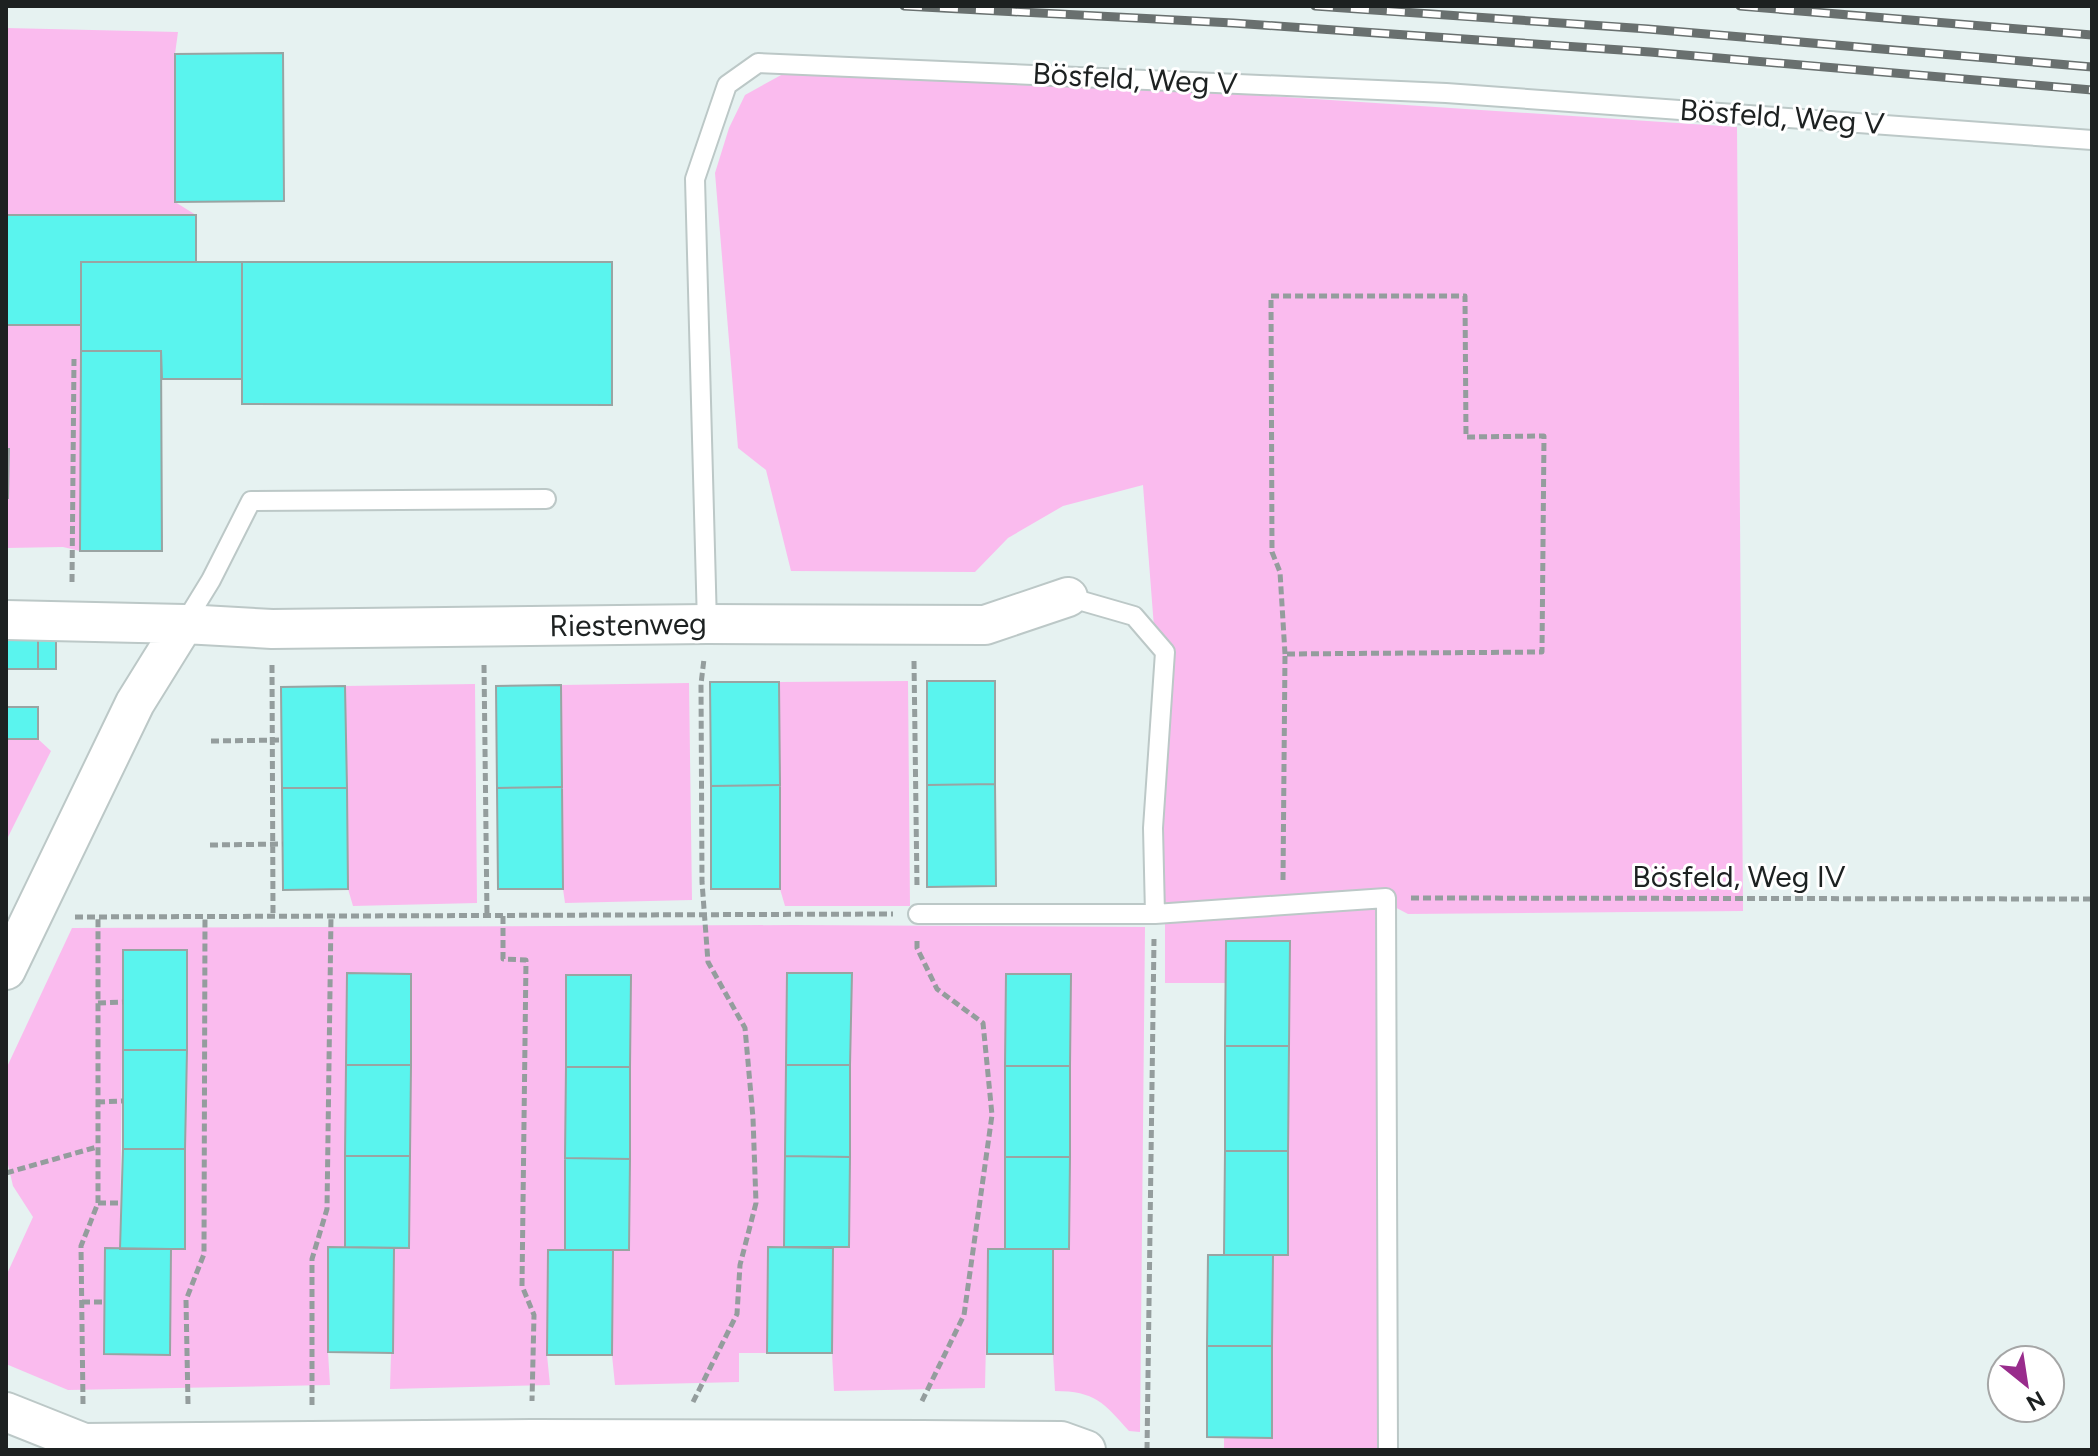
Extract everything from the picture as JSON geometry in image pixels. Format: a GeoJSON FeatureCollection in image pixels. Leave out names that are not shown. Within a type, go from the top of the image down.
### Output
{"type":"FeatureCollection","features":[{"type":"Feature","properties":{"kind":"street","name":"Riestenweg"},"geometry":{"type":"LineString","coordinates":[[6,620],[272,629],[707,624],[985,625],[1068,597]]}},
{"type":"Feature","properties":{"kind":"street"},"geometry":{"type":"LineString","coordinates":[[6,970],[135,703],[184,624]]}},
{"type":"Feature","properties":{"kind":"street"},"geometry":{"type":"LineString","coordinates":[[6,1412],[84,1443],[921,1440],[1061,1441],[1086,1450]]}},
{"type":"Feature","properties":{"kind":"lane","name":"Bösfeld, Weg V"},"geometry":{"type":"LineString","coordinates":[[707,624],[695,179],[727,85],[758,63],[1446,93],[2092,140]]}},
{"type":"Feature","properties":{"kind":"lane"},"geometry":{"type":"LineString","coordinates":[[184,624],[211,580],[251,501],[546,499]]}},
{"type":"Feature","properties":{"kind":"lane"},"geometry":{"type":"LineString","coordinates":[[1068,597],[1134,616],[1165,652],[1153,828],[1155,914]]}},
{"type":"Feature","properties":{"kind":"lane"},"geometry":{"type":"LineString","coordinates":[[918,914],[1155,914],[1386,898],[1388,1450]]}},
{"type":"Feature","properties":{"kind":"path"},"geometry":{"type":"LineString","coordinates":[[1283,905],[1285,654],[1280,572],[1272,552],[1271,296],[1465,296],[1466,437],[1544,436],[1542,652],[1285,654]]}},
{"type":"Feature","properties":{"kind":"path"},"geometry":{"type":"LineString","coordinates":[[72,582],[74,359]]}},
{"type":"Feature","properties":{"kind":"path"},"geometry":{"type":"LineString","coordinates":[[691,1439],[693,1402],[737,1314],[740,1265],[756,1203],[745,1028],[708,962],[704,915],[701,684],[707,624]]}},
{"type":"Feature","properties":{"kind":"path"},"geometry":{"type":"LineString","coordinates":[[913,624],[917,948],[937,989],[983,1023],[992,1115],[964,1315],[921,1400],[921,1440]]}},
{"type":"Feature","properties":{"kind":"path"},"geometry":{"type":"LineString","coordinates":[[484,627],[487,916]]}},
{"type":"Feature","properties":{"kind":"path"},"geometry":{"type":"LineString","coordinates":[[272,629],[273,916]]}},
{"type":"Feature","properties":{"kind":"path"},"geometry":{"type":"LineString","coordinates":[[211,741],[282,740]]}},
{"type":"Feature","properties":{"kind":"path"},"geometry":{"type":"LineString","coordinates":[[210,845],[283,844]]}},
{"type":"Feature","properties":{"kind":"path","name":"Bösfeld, Weg IV"},"geometry":{"type":"LineString","coordinates":[[1386,898],[2092,899]]}},
{"type":"Feature","properties":{"kind":"path"},"geometry":{"type":"LineString","coordinates":[[31,917],[918,914]]}},
{"type":"Feature","properties":{"kind":"path"},"geometry":{"type":"LineString","coordinates":[[1147,1450],[1155,914]]}},
{"type":"Feature","properties":{"kind":"path"},"geometry":{"type":"LineString","coordinates":[[84,1443],[81,1246],[98,1203],[98,916]]}},
{"type":"Feature","properties":{"kind":"path"},"geometry":{"type":"LineString","coordinates":[[189,1442],[186,1300],[204,1254],[205,916]]}},
{"type":"Feature","properties":{"kind":"path"},"geometry":{"type":"LineString","coordinates":[[311,1441],[312,1259],[327,1209],[331,916]]}},
{"type":"Feature","properties":{"kind":"path"},"geometry":{"type":"LineString","coordinates":[[503,916],[503,959],[526,960],[522,1286],[534,1315],[531,1439]]}},
{"type":"Feature","properties":{"kind":"path"},"geometry":{"type":"LineString","coordinates":[[98,1003],[123,1002]]}},
{"type":"Feature","properties":{"kind":"path"},"geometry":{"type":"LineString","coordinates":[[97,1102],[123,1101]]}},
{"type":"Feature","properties":{"kind":"path"},"geometry":{"type":"LineString","coordinates":[[6,1173],[97,1147]]}},
{"type":"Feature","properties":{"kind":"path"},"geometry":{"type":"LineString","coordinates":[[98,1203],[121,1203]]}},
{"type":"Feature","properties":{"kind":"path"},"geometry":{"type":"LineString","coordinates":[[82,1302],[105,1302]]}},
{"type":"Feature","properties":{"kind":"shaded area"},"geometry":{"type":"Polygon","coordinates":[[[6,28],[178,32],[175,54],[175,202],[196,215],[6,215],[6,28]]]}},
{"type":"Feature","properties":{"kind":"shaded area"},"geometry":{"type":"Polygon","coordinates":[[[783,74],[1149,88],[1737,127],[1743,911],[1408,914],[1387,903],[1380,1450],[1224,1450],[1224,1437],[1272,1437],[1273,1255],[1288,1255],[1290,942],[1226,983],[1165,983],[1165,923],[1327,905],[1161,905],[1156,653],[1143,485],[1063,506],[1008,538],[975,572],[791,571],[766,470],[738,448],[715,173],[729,128],[745,95],[783,74]]]}},
{"type":"Feature","properties":{"kind":"shaded area"},"geometry":{"type":"Polygon","coordinates":[[[6,325],[81,325],[80,551],[63,547],[6,548],[9,450],[6,449],[6,325]]]}},
{"type":"Feature","properties":{"kind":"shaded area"},"geometry":{"type":"Polygon","coordinates":[[[908,681],[910,906],[785,906],[780,889],[779,682],[908,681]]]}},
{"type":"Feature","properties":{"kind":"shaded area"},"geometry":{"type":"Polygon","coordinates":[[[689,683],[692,900],[565,903],[561,685],[689,683]]]}},
{"type":"Feature","properties":{"kind":"shaded area"},"geometry":{"type":"Polygon","coordinates":[[[475,684],[477,903],[353,906],[348,889],[345,686],[475,684]]]}},
{"type":"Feature","properties":{"kind":"shaded area"},"geometry":{"type":"Polygon","coordinates":[[[6,739],[38,739],[51,751],[6,841],[6,739]]]}},
{"type":"Feature","properties":{"kind":"shaded area"},"geometry":{"type":"Polygon","coordinates":[[[1145,927],[1140,1432],[1129,1431],[1098,1400],[1080,1393],[1055,1391],[1053,1249],[1069,1249],[1071,975],[1006,975],[1005,1249],[988,1249],[985,1388],[834,1391],[833,1248],[849,1247],[851,973],[787,973],[784,1247],[768,1247],[767,1353],[739,1353],[739,1382],[615,1385],[612,1355],[613,1250],[629,1249],[631,976],[566,976],[565,1250],[548,1250],[547,1355],[550,1385],[390,1389],[394,1248],[409,1247],[411,974],[347,974],[345,1247],[328,1248],[330,1385],[68,1390],[6,1364],[6,1276],[33,1217],[13,1186],[6,1156],[6,1069],[72,928],[1145,927]],[[123,950],[120,1249],[105,1248],[104,1354],[170,1355],[171,1249],[185,1248],[186,950],[123,950]]]}},
{"type":"Feature","properties":{"kind":"building"},"geometry":{"type":"Polygon","coordinates":[[[283,53],[284,201],[175,202],[175,54],[283,53]]]}},
{"type":"Feature","properties":{"kind":"building"},"geometry":{"type":"Polygon","coordinates":[[[6,215],[196,215],[196,262],[81,262],[81,325],[6,325],[6,215]]]}},
{"type":"Feature","properties":{"kind":"building"},"geometry":{"type":"Polygon","coordinates":[[[81,262],[242,262],[242,379],[162,379],[161,351],[81,351],[81,262]]]}},
{"type":"Feature","properties":{"kind":"building"},"geometry":{"type":"Polygon","coordinates":[[[242,262],[612,262],[612,405],[242,404],[242,262]]]}},
{"type":"Feature","properties":{"kind":"building"},"geometry":{"type":"Polygon","coordinates":[[[81,351],[161,351],[162,551],[80,551],[81,351]]]}},
{"type":"Feature","properties":{"kind":"building"},"geometry":{"type":"Polygon","coordinates":[[[6,449],[9,449],[8,498],[6,498],[6,449]]]}},
{"type":"Feature","properties":{"kind":"building"},"geometry":{"type":"Polygon","coordinates":[[[6,637],[38,637],[38,669],[6,669],[6,637]]]}},
{"type":"Feature","properties":{"kind":"building"},"geometry":{"type":"Polygon","coordinates":[[[38,637],[56,637],[56,669],[38,669],[38,637]]]}},
{"type":"Feature","properties":{"kind":"building"},"geometry":{"type":"Polygon","coordinates":[[[927,681],[995,681],[995,784],[927,785],[927,681]]]}},
{"type":"Feature","properties":{"kind":"building"},"geometry":{"type":"Polygon","coordinates":[[[710,682],[779,682],[780,785],[711,786],[710,682]]]}},
{"type":"Feature","properties":{"kind":"building"},"geometry":{"type":"Polygon","coordinates":[[[561,685],[562,787],[497,788],[496,686],[561,685]]]}},
{"type":"Feature","properties":{"kind":"building"},"geometry":{"type":"Polygon","coordinates":[[[345,686],[347,788],[282,788],[281,687],[345,686]]]}},
{"type":"Feature","properties":{"kind":"building"},"geometry":{"type":"Polygon","coordinates":[[[6,707],[38,707],[38,739],[6,739],[6,707]]]}},
{"type":"Feature","properties":{"kind":"building"},"geometry":{"type":"Polygon","coordinates":[[[995,784],[996,886],[927,887],[927,785],[995,784]]]}},
{"type":"Feature","properties":{"kind":"building"},"geometry":{"type":"Polygon","coordinates":[[[780,785],[780,889],[711,889],[711,786],[780,785]]]}},
{"type":"Feature","properties":{"kind":"building"},"geometry":{"type":"Polygon","coordinates":[[[562,787],[563,889],[498,889],[497,788],[562,787]]]}},
{"type":"Feature","properties":{"kind":"building"},"geometry":{"type":"Polygon","coordinates":[[[282,788],[347,788],[348,889],[283,890],[282,788]]]}},
{"type":"Feature","properties":{"kind":"building"},"geometry":{"type":"Polygon","coordinates":[[[1226,941],[1290,941],[1289,1046],[1225,1046],[1226,941]]]}},
{"type":"Feature","properties":{"kind":"building"},"geometry":{"type":"Polygon","coordinates":[[[123,950],[187,950],[187,1050],[123,1050],[123,950]]]}},
{"type":"Feature","properties":{"kind":"building"},"geometry":{"type":"Polygon","coordinates":[[[347,973],[411,974],[411,1065],[346,1065],[347,973]]]}},
{"type":"Feature","properties":{"kind":"building"},"geometry":{"type":"Polygon","coordinates":[[[787,973],[852,973],[850,1065],[786,1065],[787,973]]]}},
{"type":"Feature","properties":{"kind":"building"},"geometry":{"type":"Polygon","coordinates":[[[1006,974],[1071,974],[1070,1066],[1005,1066],[1006,974]]]}},
{"type":"Feature","properties":{"kind":"building"},"geometry":{"type":"Polygon","coordinates":[[[566,975],[631,975],[630,1067],[566,1067],[566,975]]]}},
{"type":"Feature","properties":{"kind":"building"},"geometry":{"type":"Polygon","coordinates":[[[1225,1046],[1289,1046],[1288,1151],[1225,1151],[1225,1046]]]}},
{"type":"Feature","properties":{"kind":"building"},"geometry":{"type":"Polygon","coordinates":[[[123,1050],[187,1050],[185,1149],[123,1149],[123,1050]]]}},
{"type":"Feature","properties":{"kind":"building"},"geometry":{"type":"Polygon","coordinates":[[[346,1065],[411,1065],[410,1156],[345,1156],[346,1065]]]}},
{"type":"Feature","properties":{"kind":"building"},"geometry":{"type":"Polygon","coordinates":[[[786,1065],[850,1065],[850,1157],[785,1156],[786,1065]]]}},
{"type":"Feature","properties":{"kind":"building"},"geometry":{"type":"Polygon","coordinates":[[[1005,1066],[1070,1066],[1070,1157],[1005,1157],[1005,1066]]]}},
{"type":"Feature","properties":{"kind":"building"},"geometry":{"type":"Polygon","coordinates":[[[566,1067],[630,1067],[630,1159],[565,1158],[566,1067]]]}},
{"type":"Feature","properties":{"kind":"building"},"geometry":{"type":"Polygon","coordinates":[[[123,1149],[185,1149],[185,1249],[120,1249],[123,1149]]]}},
{"type":"Feature","properties":{"kind":"building"},"geometry":{"type":"Polygon","coordinates":[[[1225,1151],[1288,1151],[1288,1255],[1224,1255],[1225,1151]]]}},
{"type":"Feature","properties":{"kind":"building"},"geometry":{"type":"Polygon","coordinates":[[[345,1156],[410,1156],[409,1248],[345,1247],[345,1156]]]}},
{"type":"Feature","properties":{"kind":"building"},"geometry":{"type":"Polygon","coordinates":[[[785,1156],[850,1157],[849,1247],[784,1247],[785,1156]]]}},
{"type":"Feature","properties":{"kind":"building"},"geometry":{"type":"Polygon","coordinates":[[[1005,1157],[1070,1157],[1069,1249],[1005,1249],[1005,1157]]]}},
{"type":"Feature","properties":{"kind":"building"},"geometry":{"type":"Polygon","coordinates":[[[565,1158],[630,1159],[629,1250],[565,1250],[565,1158]]]}},
{"type":"Feature","properties":{"kind":"building"},"geometry":{"type":"Polygon","coordinates":[[[328,1247],[394,1248],[393,1353],[328,1352],[328,1247]]]}},
{"type":"Feature","properties":{"kind":"building"},"geometry":{"type":"Polygon","coordinates":[[[768,1247],[833,1248],[832,1353],[767,1353],[768,1247]]]}},
{"type":"Feature","properties":{"kind":"building"},"geometry":{"type":"Polygon","coordinates":[[[105,1248],[171,1249],[170,1355],[104,1354],[105,1248]]]}},
{"type":"Feature","properties":{"kind":"building"},"geometry":{"type":"Polygon","coordinates":[[[988,1249],[1053,1249],[1053,1354],[987,1354],[988,1249]]]}},
{"type":"Feature","properties":{"kind":"building"},"geometry":{"type":"Polygon","coordinates":[[[548,1250],[613,1250],[612,1355],[547,1355],[548,1250]]]}},
{"type":"Feature","properties":{"kind":"building"},"geometry":{"type":"Polygon","coordinates":[[[1208,1255],[1273,1255],[1272,1346],[1207,1346],[1208,1255]]]}},
{"type":"Feature","properties":{"kind":"building"},"geometry":{"type":"Polygon","coordinates":[[[1207,1346],[1272,1346],[1272,1438],[1207,1437],[1207,1346]]]}},
{"type":"Feature","properties":{"kind":"railway"},"geometry":{"type":"LineString","coordinates":[[904,6],[1233,23],[1650,52],[2092,90]]}},
{"type":"Feature","properties":{"kind":"railway"},"geometry":{"type":"LineString","coordinates":[[1315,6],[1648,29],[2092,67]]}},
{"type":"Feature","properties":{"kind":"railway"},"geometry":{"type":"LineString","coordinates":[[1740,6],[2092,35]]}}]}
